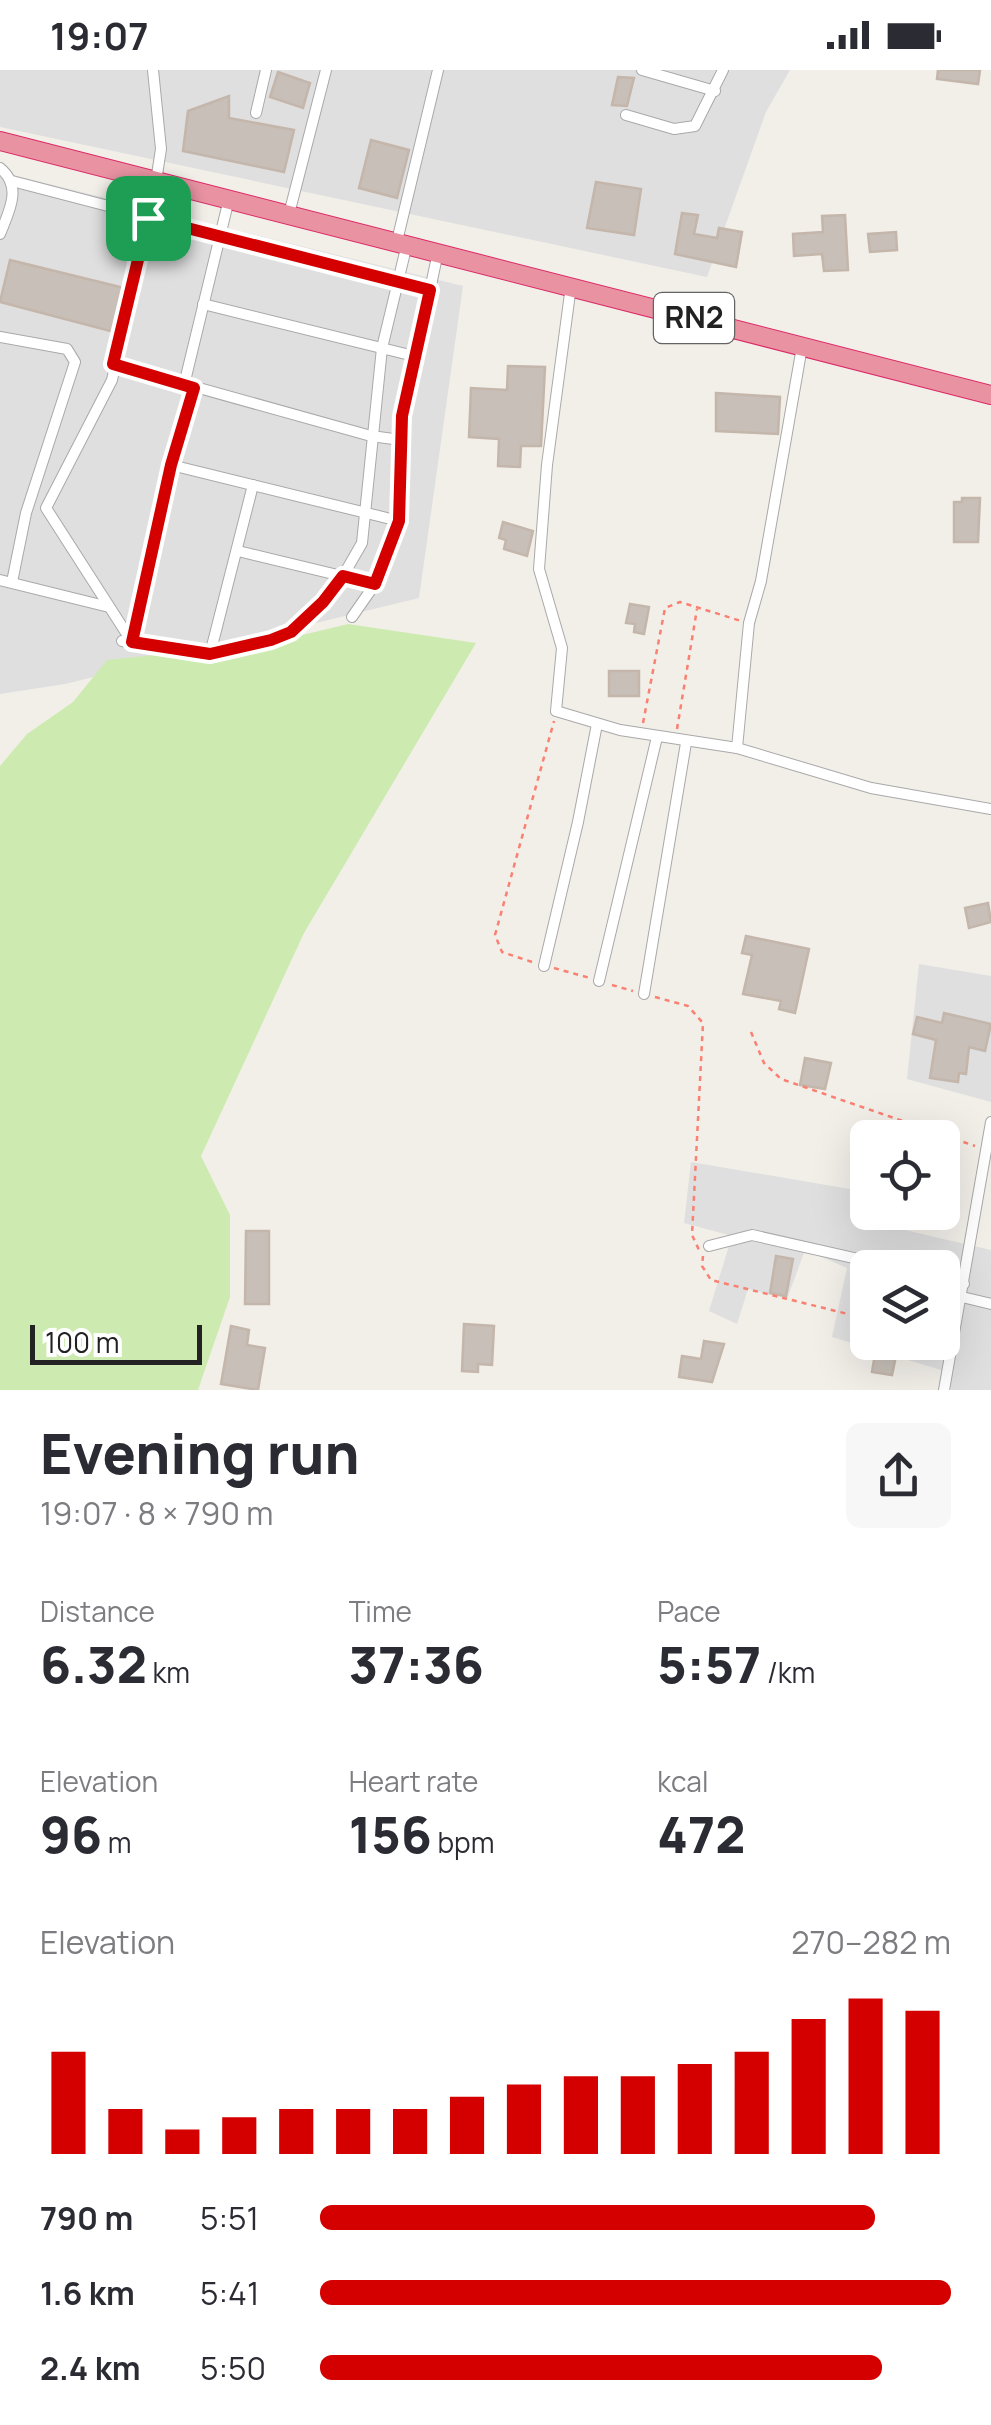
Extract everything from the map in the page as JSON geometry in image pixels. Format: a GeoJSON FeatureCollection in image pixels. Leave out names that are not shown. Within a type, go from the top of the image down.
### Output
{"type":"FeatureCollection","features":[{"type":"Feature","properties":{"kind":"highway","name":"RN2"},"geometry":{"type":"LineString","coordinates":[[0,142],[991,396]]}},
{"type":"Feature","properties":{"kind":"street"},"geometry":{"type":"LineString","coordinates":[[153,70],[161,148],[156,181]]}},
{"type":"Feature","properties":{"kind":"street"},"geometry":{"type":"LineString","coordinates":[[256,113],[266,70]]}},
{"type":"Feature","properties":{"kind":"street"},"geometry":{"type":"LineString","coordinates":[[288,214],[326,70]]}},
{"type":"Feature","properties":{"kind":"street"},"geometry":{"type":"LineString","coordinates":[[127,642],[210,654],[291,632],[323,602],[362,543],[382,348],[438,70]]}},
{"type":"Feature","properties":{"kind":"street"},"geometry":{"type":"LineString","coordinates":[[642,70],[715,91]]}},
{"type":"Feature","properties":{"kind":"street"},"geometry":{"type":"LineString","coordinates":[[626,115],[686,130],[701,120],[723,70]]}},
{"type":"Feature","properties":{"kind":"street"},"geometry":{"type":"LineString","coordinates":[[0,168],[12,181],[430,290]]}},
{"type":"Feature","properties":{"kind":"street"},"geometry":{"type":"LineString","coordinates":[[0,234],[12,206],[12,181]]}},
{"type":"Feature","properties":{"kind":"street"},"geometry":{"type":"LineString","coordinates":[[127,642],[189,387],[203,304],[229,199]]}},
{"type":"Feature","properties":{"kind":"street"},"geometry":{"type":"LineString","coordinates":[[127,642],[46,508],[112,380],[148,218]]}},
{"type":"Feature","properties":{"kind":"street"},"geometry":{"type":"LineString","coordinates":[[352,617],[375,584],[399,521],[401,440],[414,356],[438,252]]}},
{"type":"Feature","properties":{"kind":"street"},"geometry":{"type":"LineString","coordinates":[[570,286],[539,569],[562,648],[556,711],[641,734],[737,748],[872,788],[991,809]]}},
{"type":"Feature","properties":{"kind":"street"},"geometry":{"type":"LineString","coordinates":[[203,304],[414,356]]}},
{"type":"Feature","properties":{"kind":"street"},"geometry":{"type":"LineString","coordinates":[[0,336],[67,349],[74,362],[6,581],[109,607]]}},
{"type":"Feature","properties":{"kind":"street"},"geometry":{"type":"LineString","coordinates":[[737,748],[749,623],[761,581],[802,346]]}},
{"type":"Feature","properties":{"kind":"street"},"geometry":{"type":"LineString","coordinates":[[113,364],[371,436],[401,440]]}},
{"type":"Feature","properties":{"kind":"street"},"geometry":{"type":"LineString","coordinates":[[171,465],[399,521]]}},
{"type":"Feature","properties":{"kind":"street"},"geometry":{"type":"LineString","coordinates":[[210,654],[253,485]]}},
{"type":"Feature","properties":{"kind":"street"},"geometry":{"type":"LineString","coordinates":[[238,551],[375,584]]}},
{"type":"Feature","properties":{"kind":"street"},"geometry":{"type":"LineString","coordinates":[[544,966],[596,724]]}},
{"type":"Feature","properties":{"kind":"street"},"geometry":{"type":"LineString","coordinates":[[599,981],[656,737]]}},
{"type":"Feature","properties":{"kind":"street"},"geometry":{"type":"LineString","coordinates":[[644,994],[681,742]]}},
{"type":"Feature","properties":{"kind":"street"},"geometry":{"type":"LineString","coordinates":[[944,1390],[991,1122]]}},
{"type":"Feature","properties":{"kind":"street"},"geometry":{"type":"LineString","coordinates":[[709,1246],[752,1235],[850,1257]]}},
{"type":"Feature","properties":{"kind":"street"},"geometry":{"type":"LineString","coordinates":[[960,1283],[964,1284]]}},
{"type":"Feature","properties":{"kind":"street"},"geometry":{"type":"LineString","coordinates":[[962,1297],[991,1304]]}},
{"type":"Feature","properties":{"kind":"path"},"geometry":{"type":"LineString","coordinates":[[641,734],[665,608],[680,602],[749,623]]}},
{"type":"Feature","properties":{"kind":"path"},"geometry":{"type":"LineString","coordinates":[[681,742],[697,608]]}},
{"type":"Feature","properties":{"kind":"path"},"geometry":{"type":"LineString","coordinates":[[751,1032],[764,1063],[782,1079],[986,1150]]}},
{"type":"Feature","properties":{"kind":"path"},"geometry":{"type":"LineString","coordinates":[[709,1246],[702,1266],[711,1280],[850,1315]]}},
{"type":"Feature","properties":{"kind":"shaded area"},"geometry":{"type":"Polygon","coordinates":[[[0,70],[790,70],[766,112],[707,277],[0,127],[0,70]]]}},
{"type":"Feature","properties":{"kind":"shaded area"},"geometry":{"type":"Polygon","coordinates":[[[0,172],[463,286],[419,598],[65,684],[0,694],[0,172]]]}},
{"type":"Feature","properties":{"kind":"shaded area"},"geometry":{"type":"Polygon","coordinates":[[[919,964],[991,976],[991,1102],[907,1079],[919,964]]]}},
{"type":"Feature","properties":{"kind":"shaded area"},"geometry":{"type":"Polygon","coordinates":[[[691,1162],[850,1189],[850,1230],[905,1230],[991,1250],[991,1390],[951,1390],[951,1373],[908,1360],[960,1360],[960,1250],[850,1250],[850,1342],[832,1337],[847,1268],[805,1250],[787,1299],[748,1289],[737,1324],[709,1311],[732,1236],[684,1223],[691,1162]]]}},
{"type":"Feature","properties":{"kind":"green space"},"geometry":{"type":"Polygon","coordinates":[[[348,624],[476,643],[304,933],[201,1156],[230,1215],[230,1297],[198,1390],[0,1390],[0,766],[27,734],[73,702],[107,660],[269,643],[348,624]]]}},
{"type":"Feature","properties":{"kind":"building"},"geometry":{"type":"Polygon","coordinates":[[[938,70],[980,70],[978,84],[937,79],[938,70]]]}},
{"type":"Feature","properties":{"kind":"building"},"geometry":{"type":"Polygon","coordinates":[[[278,72],[310,83],[303,108],[270,97],[278,72]]]}},
{"type":"Feature","properties":{"kind":"building"},"geometry":{"type":"Polygon","coordinates":[[[618,77],[634,78],[627,106],[612,105],[618,77]]]}},
{"type":"Feature","properties":{"kind":"building"},"geometry":{"type":"Polygon","coordinates":[[[229,96],[229,118],[294,130],[284,172],[183,151],[188,111],[229,96]]]}},
{"type":"Feature","properties":{"kind":"building"},"geometry":{"type":"Polygon","coordinates":[[[371,140],[409,150],[397,198],[359,188],[371,140]]]}},
{"type":"Feature","properties":{"kind":"building"},"geometry":{"type":"Polygon","coordinates":[[[596,182],[641,189],[634,235],[587,228],[596,182]]]}},
{"type":"Feature","properties":{"kind":"building"},"geometry":{"type":"Polygon","coordinates":[[[682,213],[698,215],[694,234],[717,238],[719,228],[742,232],[736,267],[675,254],[682,213]]]}},
{"type":"Feature","properties":{"kind":"building"},"geometry":{"type":"Polygon","coordinates":[[[845,215],[848,270],[824,271],[822,254],[794,256],[793,234],[823,232],[822,216],[845,215]]]}},
{"type":"Feature","properties":{"kind":"building"},"geometry":{"type":"Polygon","coordinates":[[[896,232],[897,250],[870,252],[868,234],[896,232]]]}},
{"type":"Feature","properties":{"kind":"building"},"geometry":{"type":"Polygon","coordinates":[[[10,260],[124,288],[114,332],[0,302],[10,260]]]}},
{"type":"Feature","properties":{"kind":"building"},"geometry":{"type":"Polygon","coordinates":[[[508,366],[545,367],[541,446],[521,446],[520,467],[498,466],[499,439],[469,437],[471,388],[507,390],[508,366]]]}},
{"type":"Feature","properties":{"kind":"building"},"geometry":{"type":"Polygon","coordinates":[[[716,393],[780,397],[778,434],[716,431],[716,393]]]}},
{"type":"Feature","properties":{"kind":"building"},"geometry":{"type":"Polygon","coordinates":[[[962,498],[980,498],[978,542],[954,542],[954,502],[962,502],[962,498]]]}},
{"type":"Feature","properties":{"kind":"building"},"geometry":{"type":"Polygon","coordinates":[[[503,522],[533,531],[527,556],[504,549],[506,540],[499,538],[503,522]]]}},
{"type":"Feature","properties":{"kind":"building"},"geometry":{"type":"Polygon","coordinates":[[[630,604],[649,607],[644,634],[634,632],[635,624],[626,623],[630,604]]]}},
{"type":"Feature","properties":{"kind":"building"},"geometry":{"type":"Polygon","coordinates":[[[609,671],[639,671],[639,696],[609,696],[609,671]]]}},
{"type":"Feature","properties":{"kind":"building"},"geometry":{"type":"Polygon","coordinates":[[[988,903],[991,922],[969,928],[965,908],[988,903]]]}},
{"type":"Feature","properties":{"kind":"building"},"geometry":{"type":"Polygon","coordinates":[[[746,936],[809,949],[795,1013],[779,1009],[781,1001],[743,994],[752,955],[742,953],[746,936]]]}},
{"type":"Feature","properties":{"kind":"building"},"geometry":{"type":"Polygon","coordinates":[[[944,1013],[991,1024],[985,1051],[969,1047],[966,1074],[959,1073],[958,1082],[930,1078],[936,1040],[913,1034],[917,1017],[942,1023],[944,1013]]]}},
{"type":"Feature","properties":{"kind":"building"},"geometry":{"type":"Polygon","coordinates":[[[805,1058],[831,1063],[825,1089],[800,1085],[805,1058]]]}},
{"type":"Feature","properties":{"kind":"building"},"geometry":{"type":"Polygon","coordinates":[[[246,1231],[269,1231],[269,1304],[245,1304],[246,1231]]]}},
{"type":"Feature","properties":{"kind":"building"},"geometry":{"type":"Polygon","coordinates":[[[776,1256],[793,1259],[786,1296],[770,1293],[776,1256]]]}},
{"type":"Feature","properties":{"kind":"building"},"geometry":{"type":"Polygon","coordinates":[[[464,1324],[494,1326],[492,1365],[478,1364],[478,1372],[462,1371],[464,1324]]]}},
{"type":"Feature","properties":{"kind":"building"},"geometry":{"type":"Polygon","coordinates":[[[231,1326],[249,1330],[247,1345],[265,1348],[258,1390],[221,1384],[231,1326]]]}},
{"type":"Feature","properties":{"kind":"building"},"geometry":{"type":"Polygon","coordinates":[[[704,1341],[724,1344],[712,1382],[679,1377],[682,1356],[701,1359],[704,1341]]]}},
{"type":"Feature","properties":{"kind":"building"},"geometry":{"type":"Polygon","coordinates":[[[874,1360],[895,1360],[892,1375],[872,1372],[874,1360]]]}},
{"type":"Feature","properties":{"kind":"route"},"geometry":{"type":"LineString","coordinates":[[148,218],[430,290],[402,416],[399,521],[375,584],[343,576],[323,602],[291,632],[210,654],[132,642],[171,465],[194,388],[113,364],[148,218]]}}]}
